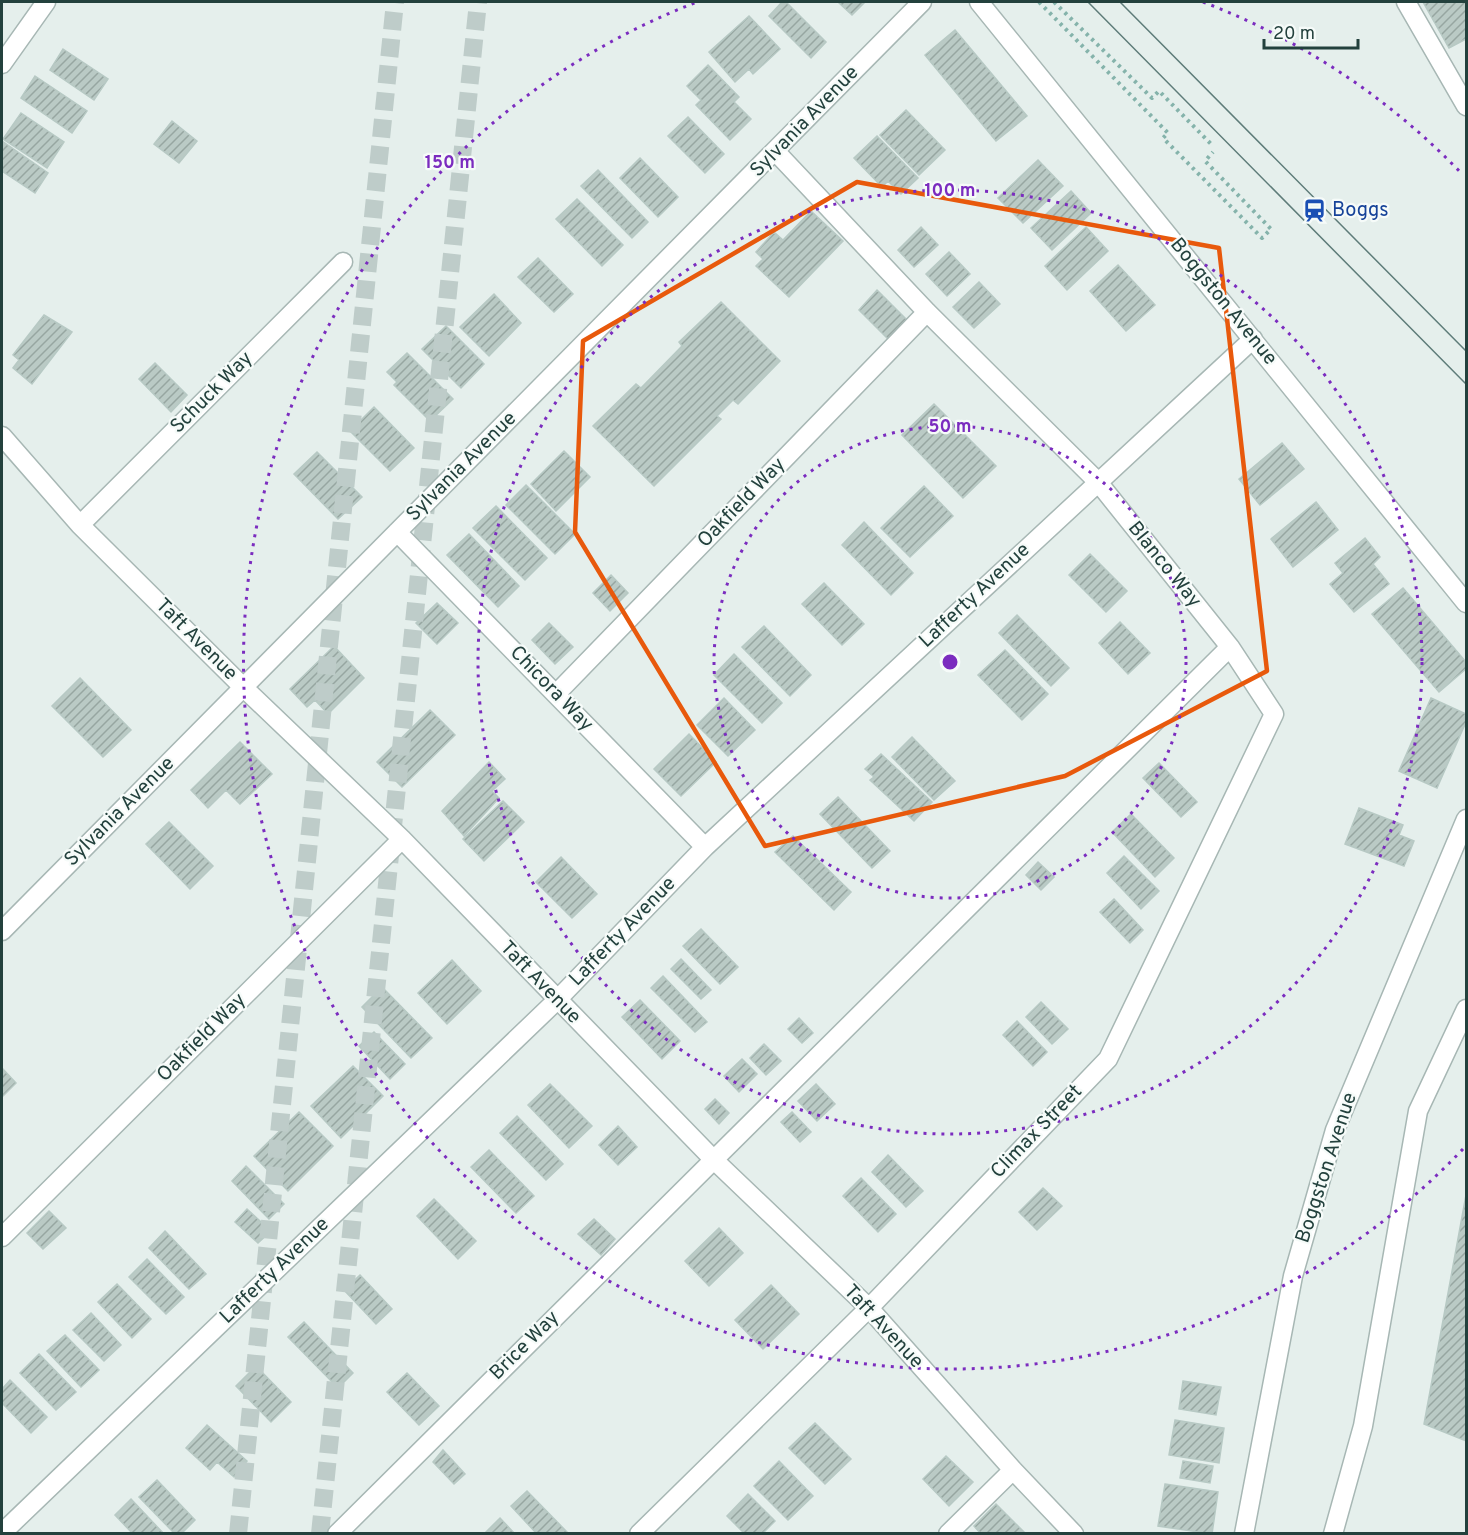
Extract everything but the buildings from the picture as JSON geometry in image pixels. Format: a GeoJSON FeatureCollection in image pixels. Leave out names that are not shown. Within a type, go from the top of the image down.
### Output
{"type":"FeatureCollection","features":[{"type":"Feature","properties":{"kind":"street"},"geometry":{"type":"LineString","coordinates":[[2,64],[45,2]]}},
{"type":"Feature","properties":{"kind":"street","name":"Sylvania Avenue"},"geometry":{"type":"LineString","coordinates":[[2,931],[776,152],[922,2]]}},
{"type":"Feature","properties":{"kind":"street","name":"Boggston Avenue"},"geometry":{"type":"LineString","coordinates":[[979,2],[1467,603]]}},
{"type":"Feature","properties":{"kind":"street"},"geometry":{"type":"LineString","coordinates":[[1406,2],[1467,106]]}},
{"type":"Feature","properties":{"kind":"street","name":"Blanco Way"},"geometry":{"type":"LineString","coordinates":[[776,152],[927,312],[1098,482],[1230,647]]}},
{"type":"Feature","properties":{"kind":"street","name":"Schuck Way"},"geometry":{"type":"LineString","coordinates":[[80,525],[343,262]]}},
{"type":"Feature","properties":{"kind":"street","name":"Oakfield Way"},"geometry":{"type":"LineString","coordinates":[[556,694],[927,312]]}},
{"type":"Feature","properties":{"kind":"street","name":"Lafferty Avenue"},"geometry":{"type":"LineString","coordinates":[[2,1533],[556,1001],[705,847],[1253,339]]}},
{"type":"Feature","properties":{"kind":"street","name":"Taft Avenue"},"geometry":{"type":"LineString","coordinates":[[2,436],[80,525],[243,687],[402,839],[556,1001],[713,1159],[869,1308],[1013,1470],[1074,1533]]}},
{"type":"Feature","properties":{"kind":"street","name":"Chicora Way"},"geometry":{"type":"LineString","coordinates":[[397,532],[705,847]]}},
{"type":"Feature","properties":{"kind":"street","name":"Brice Way"},"geometry":{"type":"LineString","coordinates":[[337,1533],[1230,647]]}},
{"type":"Feature","properties":{"kind":"street","name":"Climax Street"},"geometry":{"type":"LineString","coordinates":[[639,1533],[869,1308],[1108,1059],[1274,714],[1230,647]]}},
{"type":"Feature","properties":{"kind":"street","name":"Boggston Avenue"},"geometry":{"type":"LineString","coordinates":[[1244,1533],[1293,1276],[1335,1130],[1467,819]]}},
{"type":"Feature","properties":{"kind":"street","name":"Oakfield Way"},"geometry":{"type":"LineString","coordinates":[[2,1237],[402,839]]}},
{"type":"Feature","properties":{"kind":"street"},"geometry":{"type":"LineString","coordinates":[[1333,1533],[1363,1426],[1418,1111],[1467,1009]]}},
{"type":"Feature","properties":{"kind":"street"},"geometry":{"type":"LineString","coordinates":[[948,1533],[1013,1470]]}},
{"type":"Feature","properties":{"kind":"path"},"geometry":{"type":"LineString","coordinates":[[1039,2],[1168,133],[1162,138],[1262,238],[1271,229],[1205,161],[1213,152]]}},
{"type":"Feature","properties":{"kind":"path"},"geometry":{"type":"LineString","coordinates":[[1054,2],[1152,98],[1159,91],[1212,145]]}},
{"type":"Feature","properties":{"kind":"highlighted area"},"geometry":{"type":"Polygon","coordinates":[[[857,182],[1219,248],[1267,671],[1065,776],[765,846],[575,532],[583,341],[857,182]]]}},
{"type":"Feature","properties":{"kind":"tunnel"},"geometry":{"type":"LineString","coordinates":[[238,1534],[395,2]]}},
{"type":"Feature","properties":{"kind":"tunnel"},"geometry":{"type":"LineString","coordinates":[[320,1534],[478,2]]}},
{"type":"Feature","properties":{"kind":"tram line"},"geometry":{"type":"LineString","coordinates":[[1088,2],[1466,384]]}},
{"type":"Feature","properties":{"kind":"tram line"},"geometry":{"type":"LineString","coordinates":[[1120,2],[1466,351]]}},
{"type":"Feature","properties":{"kind":"place","name":"Boggs"},"geometry":{"type":"Point","coordinates":[1314,211]}}]}
